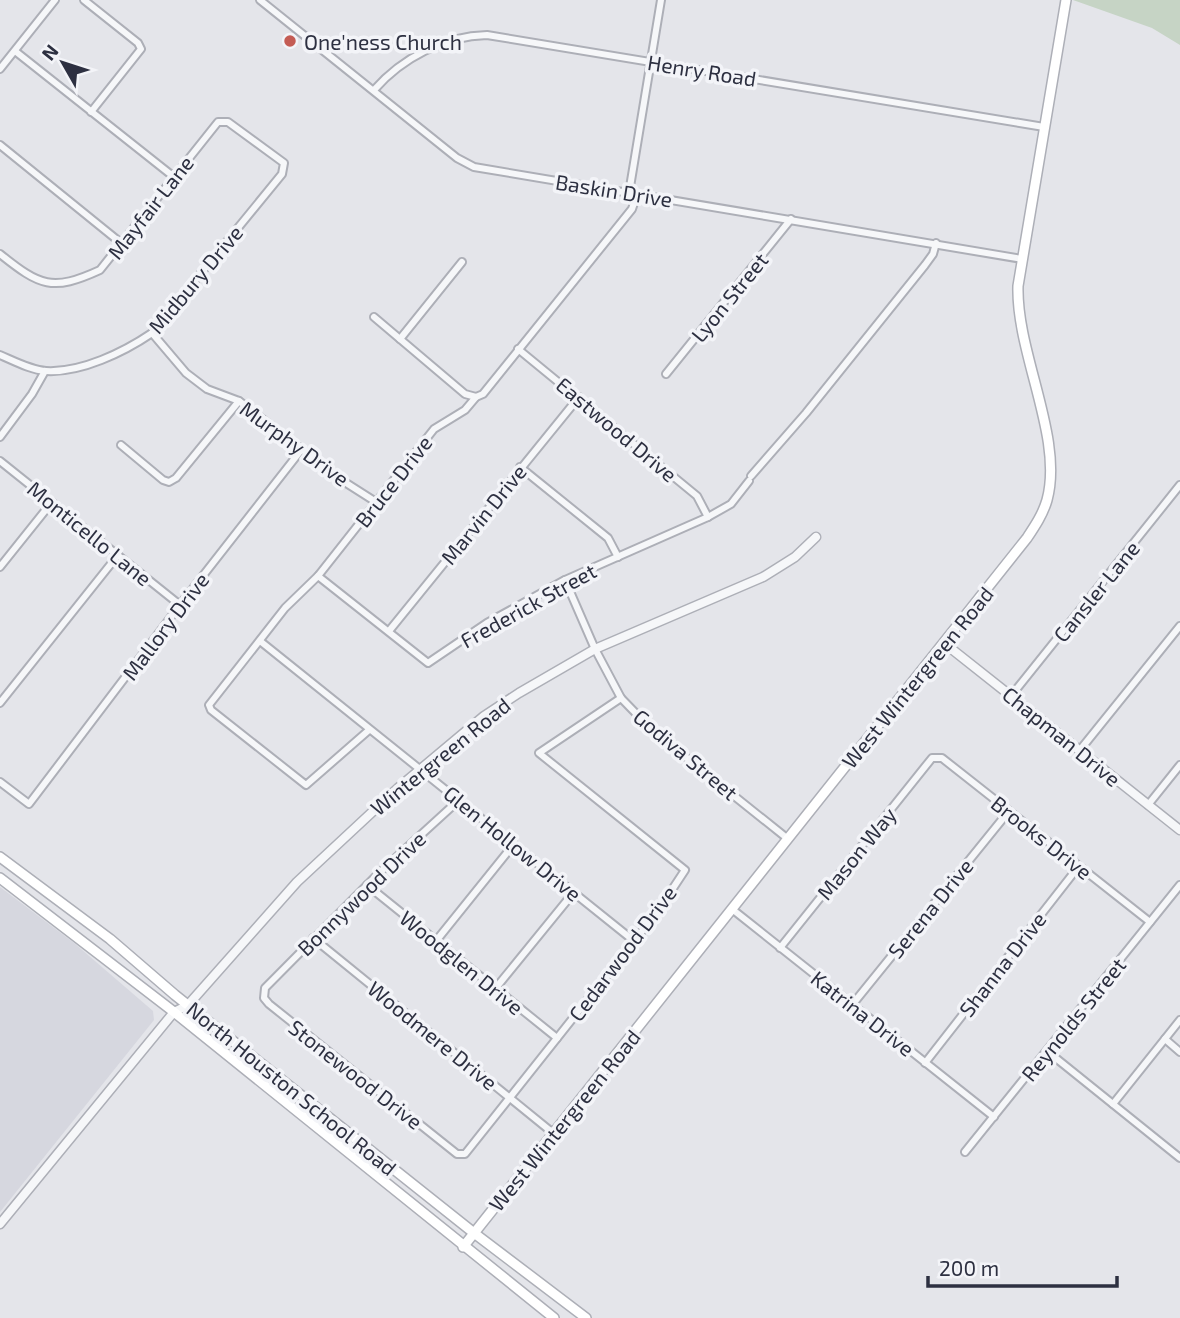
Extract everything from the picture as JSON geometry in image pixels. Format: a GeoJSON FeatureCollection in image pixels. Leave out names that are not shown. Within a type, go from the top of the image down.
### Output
{"type":"FeatureCollection","features":[{"type":"Feature","properties":{"kind":"main road","name":"West Wintergreen Road"},"geometry":{"type":"LineString","coordinates":[[463,1247],[1041,517],[1048,497],[1051,474],[1049,453],[1018,318],[1018,286],[1066,0]]}},
{"type":"Feature","properties":{"kind":"main road","name":"North Houston School Road"},"geometry":{"type":"LineString","coordinates":[[0,856],[110,939],[474,1233],[586,1318]]}},
{"type":"Feature","properties":{"kind":"main road","name":"North Houston School Road"},"geometry":{"type":"LineString","coordinates":[[0,878],[174,1012],[554,1318]]}},
{"type":"Feature","properties":{"kind":"street"},"geometry":{"type":"LineString","coordinates":[[0,69],[55,0]]}},
{"type":"Feature","properties":{"kind":"street"},"geometry":{"type":"LineString","coordinates":[[84,0],[138,43],[141,49],[92,112]]}},
{"type":"Feature","properties":{"kind":"street","name":"Baskin Drive"},"geometry":{"type":"LineString","coordinates":[[260,0],[457,158],[474,167],[1022,259]]}},
{"type":"Feature","properties":{"kind":"street"},"geometry":{"type":"LineString","coordinates":[[629,193],[661,0]]}},
{"type":"Feature","properties":{"kind":"street","name":"Henry Road"},"geometry":{"type":"LineString","coordinates":[[374,90],[392,72],[421,53],[447,42],[478,36],[499,36],[1044,127]]}},
{"type":"Feature","properties":{"kind":"street"},"geometry":{"type":"LineString","coordinates":[[15,51],[174,177]]}},
{"type":"Feature","properties":{"kind":"street","name":"Mayfair Lane"},"geometry":{"type":"LineString","coordinates":[[0,254],[26,275],[51,284],[72,283],[100,270],[218,121],[228,122],[284,163]]}},
{"type":"Feature","properties":{"kind":"street"},"geometry":{"type":"LineString","coordinates":[[0,145],[121,243]]}},
{"type":"Feature","properties":{"kind":"street","name":"Midbury Drive"},"geometry":{"type":"LineString","coordinates":[[45,371],[93,362],[127,349],[152,333],[282,174],[284,163]]}},
{"type":"Feature","properties":{"kind":"street","name":"Bruce Drive"},"geometry":{"type":"LineString","coordinates":[[369,730],[306,785],[211,710],[209,705],[300,592],[318,576],[434,429],[465,410],[483,394],[632,209],[637,194]]}},
{"type":"Feature","properties":{"kind":"street","name":"Lyon Street"},"geometry":{"type":"LineString","coordinates":[[666,374],[792,219]]}},
{"type":"Feature","properties":{"kind":"street","name":"Frederick Street"},"geometry":{"type":"LineString","coordinates":[[318,576],[428,663],[487,623],[565,580],[708,517],[731,504],[925,265],[933,254],[936,243]]}},
{"type":"Feature","properties":{"kind":"street"},"geometry":{"type":"LineString","coordinates":[[400,339],[462,262]]}},
{"type":"Feature","properties":{"kind":"street"},"geometry":{"type":"LineString","coordinates":[[374,317],[465,394],[477,397]]}},
{"type":"Feature","properties":{"kind":"street","name":"Murphy Drive"},"geometry":{"type":"LineString","coordinates":[[152,333],[186,373],[207,389],[239,401],[343,481],[376,502]]}},
{"type":"Feature","properties":{"kind":"street","name":"Eastwood Drive"},"geometry":{"type":"LineString","coordinates":[[518,349],[697,496],[708,517]]}},
{"type":"Feature","properties":{"kind":"street"},"geometry":{"type":"LineString","coordinates":[[0,355],[45,371],[32,394],[0,437]]}},
{"type":"Feature","properties":{"kind":"street","name":"Marvin Drive"},"geometry":{"type":"LineString","coordinates":[[389,631],[579,397]]}},
{"type":"Feature","properties":{"kind":"street"},"geometry":{"type":"LineString","coordinates":[[121,445],[169,482],[176,478],[239,401]]}},
{"type":"Feature","properties":{"kind":"street","name":"Mallory Drive"},"geometry":{"type":"LineString","coordinates":[[0,782],[29,804],[302,449]]}},
{"type":"Feature","properties":{"kind":"street","name":"Monticello Lane"},"geometry":{"type":"LineString","coordinates":[[0,461],[180,605]]}},
{"type":"Feature","properties":{"kind":"street"},"geometry":{"type":"LineString","coordinates":[[520,467],[608,538],[618,557]]}},
{"type":"Feature","properties":{"kind":"street","name":"Cansler Lane"},"geometry":{"type":"LineString","coordinates":[[1012,696],[1180,485]]}},
{"type":"Feature","properties":{"kind":"street"},"geometry":{"type":"LineString","coordinates":[[0,568],[52,502]]}},
{"type":"Feature","properties":{"kind":"street","name":"Wintergreen Road"},"geometry":{"type":"LineString","coordinates":[[188,1004],[297,882],[335,845],[484,716],[595,649],[764,577],[795,557],[816,537]]}},
{"type":"Feature","properties":{"kind":"street"},"geometry":{"type":"LineString","coordinates":[[0,703],[118,555]]}},
{"type":"Feature","properties":{"kind":"street","name":"Godiva Street"},"geometry":{"type":"LineString","coordinates":[[565,580],[595,649],[621,698],[653,731],[788,839]]}},
{"type":"Feature","properties":{"kind":"street"},"geometry":{"type":"LineString","coordinates":[[1080,750],[1180,626]]}},
{"type":"Feature","properties":{"kind":"street","name":"Glen Hollow Drive"},"geometry":{"type":"LineString","coordinates":[[260,641],[634,941]]}},
{"type":"Feature","properties":{"kind":"street","name":"Chapman Drive"},"geometry":{"type":"LineString","coordinates":[[944,642],[1180,830]]}},
{"type":"Feature","properties":{"kind":"street","name":"Cedarwood Drive"},"geometry":{"type":"LineString","coordinates":[[457,1154],[465,1154],[510,1098],[658,911],[685,870],[539,753],[621,698]]}},
{"type":"Feature","properties":{"kind":"street","name":"Brooks Drive"},"geometry":{"type":"LineString","coordinates":[[932,758],[942,758],[1150,922]]}},
{"type":"Feature","properties":{"kind":"street","name":"Mason Way"},"geometry":{"type":"LineString","coordinates":[[780,948],[932,758]]}},
{"type":"Feature","properties":{"kind":"street"},"geometry":{"type":"LineString","coordinates":[[1148,805],[1180,765]]}},
{"type":"Feature","properties":{"kind":"street","name":"Bonnywood Drive"},"geometry":{"type":"LineString","coordinates":[[265,988],[313,938],[459,800]]}},
{"type":"Feature","properties":{"kind":"street","name":"Serena Drive"},"geometry":{"type":"LineString","coordinates":[[852,1005],[1009,811]]}},
{"type":"Feature","properties":{"kind":"street"},"geometry":{"type":"LineString","coordinates":[[436,941],[514,844]]}},
{"type":"Feature","properties":{"kind":"street","name":"Shanna Drive"},"geometry":{"type":"LineString","coordinates":[[925,1063],[1079,866]]}},
{"type":"Feature","properties":{"kind":"street","name":"Reynolds Street"},"geometry":{"type":"LineString","coordinates":[[965,1152],[1180,885]]}},
{"type":"Feature","properties":{"kind":"street","name":"Woodglen Drive"},"geometry":{"type":"LineString","coordinates":[[367,886],[557,1038]]}},
{"type":"Feature","properties":{"kind":"street"},"geometry":{"type":"LineString","coordinates":[[495,989],[574,892]]}},
{"type":"Feature","properties":{"kind":"street","name":"Katrina Drive"},"geometry":{"type":"LineString","coordinates":[[732,909],[994,1117]]}},
{"type":"Feature","properties":{"kind":"street","name":"Woodmere Drive"},"geometry":{"type":"LineString","coordinates":[[313,938],[553,1133]]}},
{"type":"Feature","properties":{"kind":"street","name":"Stonewood Drive"},"geometry":{"type":"LineString","coordinates":[[265,988],[264,998],[269,1004],[457,1154]]}},
{"type":"Feature","properties":{"kind":"street"},"geometry":{"type":"LineString","coordinates":[[0,1224],[174,1012],[188,1004]]}},
{"type":"Feature","properties":{"kind":"street"},"geometry":{"type":"LineString","coordinates":[[1113,1104],[1180,1020]]}},
{"type":"Feature","properties":{"kind":"street"},"geometry":{"type":"LineString","coordinates":[[1165,1039],[1180,1052]]}},
{"type":"Feature","properties":{"kind":"street"},"geometry":{"type":"LineString","coordinates":[[1046,1051],[1180,1158]]}},
{"type":"Feature","properties":{"kind":"shaded area"},"geometry":{"type":"Polygon","coordinates":[[[0,887],[74,943],[153,1011],[154,1020],[0,1212],[0,887]]]}},
{"type":"Feature","properties":{"kind":"green space"},"geometry":{"type":"Polygon","coordinates":[[[1073,0],[1180,0],[1180,45],[1152,28],[1073,0]]]}},
{"type":"Feature","properties":{"kind":"place","name":"One'ness Church"},"geometry":{"type":"Point","coordinates":[290,41]}}]}
